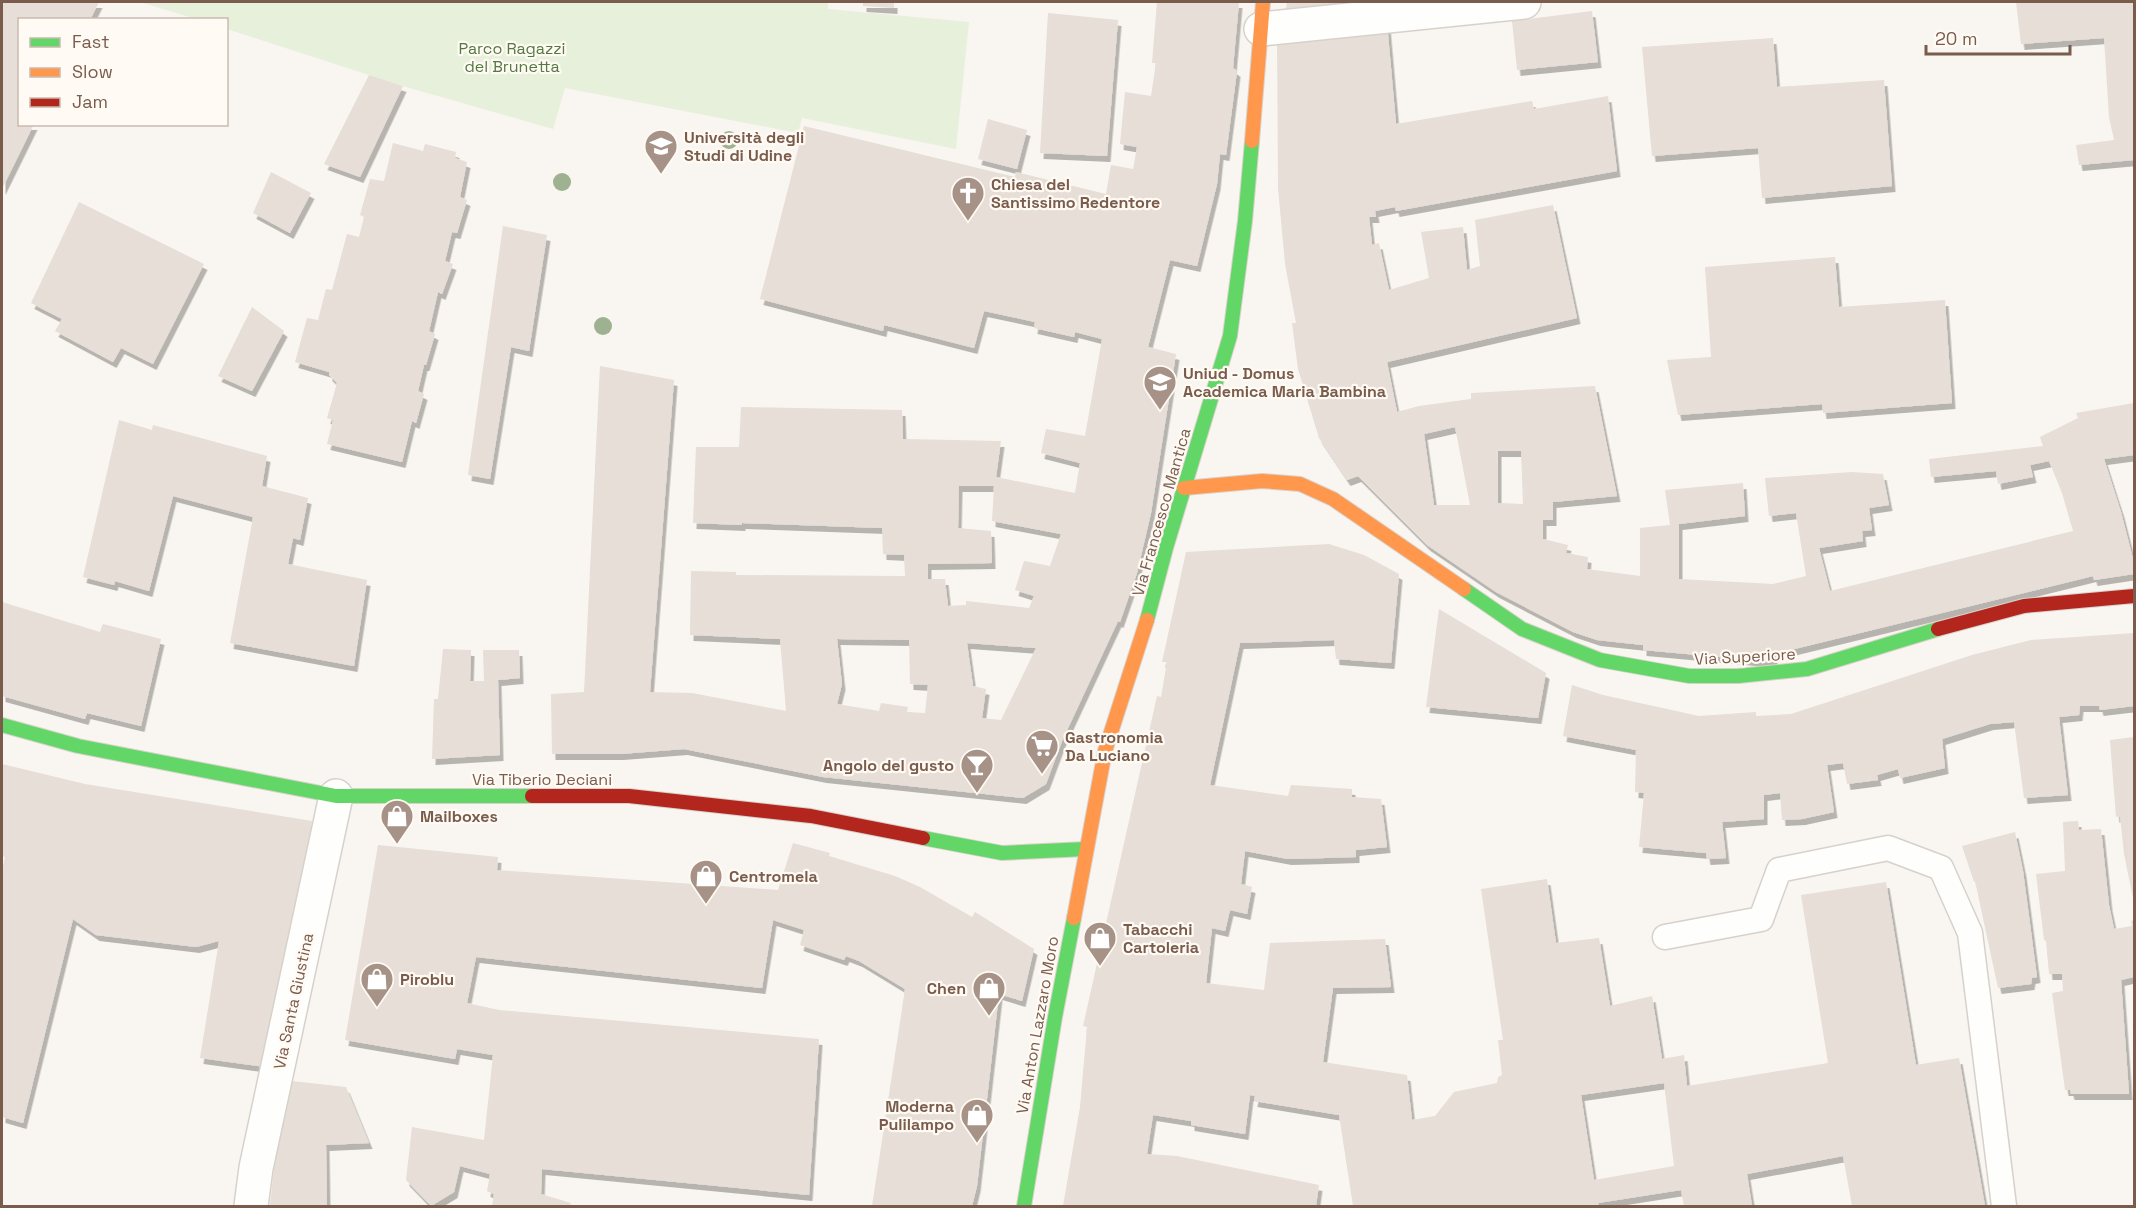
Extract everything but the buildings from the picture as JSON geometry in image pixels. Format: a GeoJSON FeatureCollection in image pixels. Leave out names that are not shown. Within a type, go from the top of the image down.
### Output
{"type":"FeatureCollection","features":[{"type":"Feature","properties":{"kind":"street"},"geometry":{"type":"LineString","coordinates":[[1262,15],[1524,2]]}},
{"type":"Feature","properties":{"kind":"street","name":"Via Francesco Mantica"},"geometry":{"type":"LineString","coordinates":[[1086,849],[1105,751],[1145,627],[1230,336],[1245,221],[1262,15]]}},
{"type":"Feature","properties":{"kind":"street","name":"Via Superiore"},"geometry":{"type":"LineString","coordinates":[[1184,488],[1262,481],[1300,484],[1333,499],[1522,629],[1600,660],[1689,676],[1738,676],[1806,669],[1915,635],[2024,606],[2134,596]]}},
{"type":"Feature","properties":{"kind":"street","name":"Via Tiberio Deciani"},"geometry":{"type":"LineString","coordinates":[[2,725],[78,746],[336,796],[629,796],[812,816],[1002,853],[1086,849]]}},
{"type":"Feature","properties":{"kind":"street","name":"Via Santa Giustina"},"geometry":{"type":"LineString","coordinates":[[251,1206],[256,1168],[336,796]]}},
{"type":"Feature","properties":{"kind":"street","name":"Via Anton Lazzaro Moro"},"geometry":{"type":"LineString","coordinates":[[1024,1206],[1086,849]]}},
{"type":"Feature","properties":{"kind":"lane"},"geometry":{"type":"LineString","coordinates":[[1665,937],[1761,919],[1779,870],[1888,848],[1941,867],[1970,933],[2004,1206]]}},
{"type":"Feature","properties":{"kind":"green space","name":"Parco Ragazzi del Brunetta"},"geometry":{"type":"Polygon","coordinates":[[[140,2],[828,2],[828,9],[969,22],[956,149],[802,118],[798,133],[565,88],[553,129],[403,86],[228,29],[228,18],[193,18],[140,2]]]}},
{"type":"Feature","properties":{"kind":"traffic: fast"},"geometry":{"type":"LineString","coordinates":[[1147,620],[1166,548],[1230,336],[1245,221],[1252,141]]}},
{"type":"Feature","properties":{"kind":"traffic: fast"},"geometry":{"type":"LineString","coordinates":[[1464,589],[1522,629],[1600,660],[1689,676],[1738,676],[1807,669],[1938,629]]}},
{"type":"Feature","properties":{"kind":"traffic: fast"},"geometry":{"type":"LineString","coordinates":[[2,725],[78,746],[336,796],[532,796]]}},
{"type":"Feature","properties":{"kind":"traffic: fast"},"geometry":{"type":"LineString","coordinates":[[923,838],[1002,853],[1086,849]]}},
{"type":"Feature","properties":{"kind":"traffic: fast"},"geometry":{"type":"LineString","coordinates":[[1024,1206],[1074,918]]}},
{"type":"Feature","properties":{"kind":"traffic: slow"},"geometry":{"type":"LineString","coordinates":[[1252,141],[1263,2]]}},
{"type":"Feature","properties":{"kind":"traffic: slow"},"geometry":{"type":"LineString","coordinates":[[1184,488],[1262,481],[1300,484],[1333,499],[1464,589]]}},
{"type":"Feature","properties":{"kind":"traffic: slow"},"geometry":{"type":"LineString","coordinates":[[1074,918],[1105,751],[1147,620]]}},
{"type":"Feature","properties":{"kind":"traffic: jam"},"geometry":{"type":"LineString","coordinates":[[1938,629],[2024,606],[2134,596]]}},
{"type":"Feature","properties":{"kind":"traffic: jam"},"geometry":{"type":"LineString","coordinates":[[532,796],[629,796],[811,816],[923,838]]}},
{"type":"Feature","properties":{"kind":"place","name":"Università degli Studi di Udine"},"geometry":{"type":"Point","coordinates":[661,175]}},
{"type":"Feature","properties":{"kind":"place","name":"Chiesa del Santissimo Redentore"},"geometry":{"type":"Point","coordinates":[968,222]}},
{"type":"Feature","properties":{"kind":"place","name":"Uniud - Domus Academica Maria Bambina"},"geometry":{"type":"Point","coordinates":[1160,411]}},
{"type":"Feature","properties":{"kind":"place","name":"Gastronomia Da Luciano"},"geometry":{"type":"Point","coordinates":[1042,775]}},
{"type":"Feature","properties":{"kind":"place","name":"Angolo del gusto"},"geometry":{"type":"Point","coordinates":[977,794]}},
{"type":"Feature","properties":{"kind":"place","name":"Mailboxes"},"geometry":{"type":"Point","coordinates":[397,845]}},
{"type":"Feature","properties":{"kind":"place","name":"Centromela"},"geometry":{"type":"Point","coordinates":[706,905]}},
{"type":"Feature","properties":{"kind":"place","name":"Tabacchi Cartoleria"},"geometry":{"type":"Point","coordinates":[1100,967]}},
{"type":"Feature","properties":{"kind":"place","name":"Piroblu"},"geometry":{"type":"Point","coordinates":[377,1008]}},
{"type":"Feature","properties":{"kind":"place","name":"Chen"},"geometry":{"type":"Point","coordinates":[989,1017]}},
{"type":"Feature","properties":{"kind":"place","name":"Moderna Pulilampo"},"geometry":{"type":"Point","coordinates":[977,1144]}}]}
